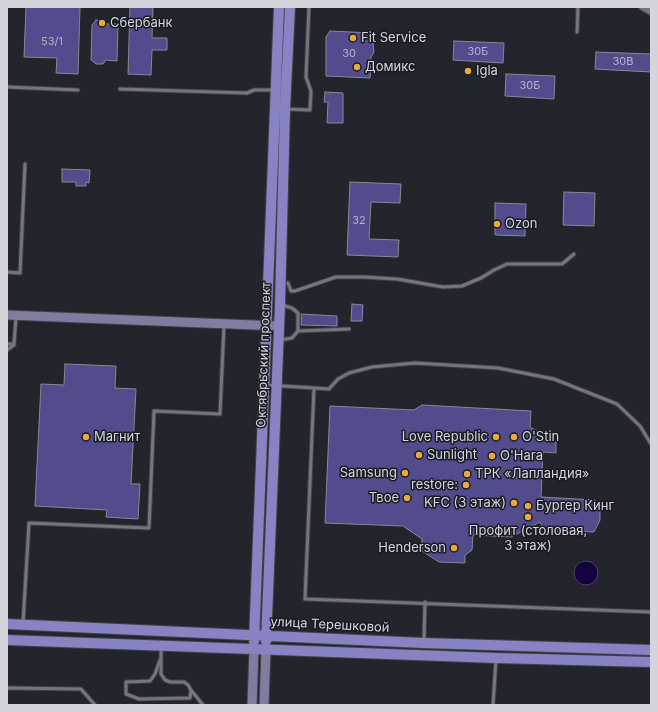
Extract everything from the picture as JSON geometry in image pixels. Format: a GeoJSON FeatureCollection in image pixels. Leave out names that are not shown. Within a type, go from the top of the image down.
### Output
{"type":"FeatureCollection","features":[{"type":"Feature","properties":{"kind":"main road","name":"Октябрьский проспект"},"geometry":{"type":"LineString","coordinates":[[254,649],[279,7]]}},
{"type":"Feature","properties":{"kind":"main road","name":"Октябрьский проспект"},"geometry":{"type":"LineString","coordinates":[[266,649],[290,7]]}},
{"type":"Feature","properties":{"kind":"main road","name":"улица Терешковой"},"geometry":{"type":"LineString","coordinates":[[7,624],[254,634],[424,643],[651,650]]}},
{"type":"Feature","properties":{"kind":"main road","name":"улица Терешковой"},"geometry":{"type":"LineString","coordinates":[[7,640],[496,658],[651,662]]}},
{"type":"Feature","properties":{"kind":"street"},"geometry":{"type":"LineString","coordinates":[[642,7],[651,12]]}},
{"type":"Feature","properties":{"kind":"street"},"geometry":{"type":"LineString","coordinates":[[11,315],[224,325],[278,326]]}},
{"type":"Feature","properties":{"kind":"street","name":"Октябрьский проспект"},"geometry":{"type":"LineString","coordinates":[[252,705],[254,649]]}},
{"type":"Feature","properties":{"kind":"street","name":"Октябрьский проспект"},"geometry":{"type":"LineString","coordinates":[[264,705],[266,649]]}},
{"type":"Feature","properties":{"kind":"lane"},"geometry":{"type":"LineString","coordinates":[[285,109],[310,110],[311,90],[306,77],[309,7]]}},
{"type":"Feature","properties":{"kind":"lane"},"geometry":{"type":"LineString","coordinates":[[577,32],[578,7]]}},
{"type":"Feature","properties":{"kind":"lane"},"geometry":{"type":"LineString","coordinates":[[7,87],[78,90]]}},
{"type":"Feature","properties":{"kind":"lane"},"geometry":{"type":"LineString","coordinates":[[120,89],[247,94],[254,90],[276,90]]}},
{"type":"Feature","properties":{"kind":"lane"},"geometry":{"type":"LineString","coordinates":[[7,272],[20,273],[26,164]]}},
{"type":"Feature","properties":{"kind":"lane"},"geometry":{"type":"LineString","coordinates":[[280,292],[295,291],[336,277],[397,279],[443,288],[462,286],[507,264],[562,264],[574,254]]}},
{"type":"Feature","properties":{"kind":"lane"},"geometry":{"type":"LineString","coordinates":[[288,283],[291,291]]}},
{"type":"Feature","properties":{"kind":"lane"},"geometry":{"type":"LineString","coordinates":[[278,340],[292,338],[298,331],[298,313],[292,308],[280,305]]}},
{"type":"Feature","properties":{"kind":"lane"},"geometry":{"type":"LineString","coordinates":[[11,315],[14,344]]}},
{"type":"Feature","properties":{"kind":"lane"},"geometry":{"type":"LineString","coordinates":[[23,625],[29,523],[149,528],[154,411],[220,414],[224,325]]}},
{"type":"Feature","properties":{"kind":"lane"},"geometry":{"type":"LineString","coordinates":[[298,331],[349,329]]}},
{"type":"Feature","properties":{"kind":"lane"},"geometry":{"type":"LineString","coordinates":[[7,344],[14,344]]}},
{"type":"Feature","properties":{"kind":"lane"},"geometry":{"type":"LineString","coordinates":[[7,350],[14,344]]}},
{"type":"Feature","properties":{"kind":"lane"},"geometry":{"type":"LineString","coordinates":[[265,385],[328,389],[338,379],[349,373],[372,366],[415,363],[498,368],[554,379],[617,404],[640,426],[651,444]]}},
{"type":"Feature","properties":{"kind":"lane"},"geometry":{"type":"LineString","coordinates":[[314,388],[305,598],[651,612]]}},
{"type":"Feature","properties":{"kind":"lane"},"geometry":{"type":"LineString","coordinates":[[424,643],[425,602]]}},
{"type":"Feature","properties":{"kind":"lane"},"geometry":{"type":"LineString","coordinates":[[161,646],[160,660],[162,674],[165,680],[170,682],[184,682],[203,705]]}},
{"type":"Feature","properties":{"kind":"lane"},"geometry":{"type":"LineString","coordinates":[[493,705],[496,658]]}},
{"type":"Feature","properties":{"kind":"lane"},"geometry":{"type":"LineString","coordinates":[[160,660],[155,674],[150,681],[126,682],[126,694],[139,699],[190,698],[191,690]]}},
{"type":"Feature","properties":{"kind":"lane"},"geometry":{"type":"LineString","coordinates":[[7,688],[81,689],[95,705]]}},
{"type":"Feature","properties":{"kind":"shaded area"},"geometry":{"type":"Polygon","coordinates":[[[586,561],[595,564],[598,573],[595,582],[586,585],[577,582],[574,573],[577,564],[586,561]]]}},
{"type":"Feature","properties":{"kind":"building"},"geometry":{"type":"Polygon","coordinates":[[[26,7],[80,7],[78,74],[56,73],[57,58],[24,57],[26,7]]]}},
{"type":"Feature","properties":{"kind":"building"},"geometry":{"type":"Polygon","coordinates":[[[130,7],[153,7],[152,38],[167,38],[167,50],[152,50],[151,75],[128,74],[130,7]]]}},
{"type":"Feature","properties":{"kind":"building"},"geometry":{"type":"Polygon","coordinates":[[[96,20],[103,21],[106,24],[118,24],[117,61],[106,60],[103,64],[96,64],[91,60],[92,25],[96,20]]]}},
{"type":"Feature","properties":{"kind":"building"},"geometry":{"type":"Polygon","coordinates":[[[330,31],[372,33],[374,52],[371,57],[370,78],[326,76],[326,37],[330,31]]]}},
{"type":"Feature","properties":{"kind":"building"},"geometry":{"type":"Polygon","coordinates":[[[454,41],[504,43],[503,63],[453,60],[454,41]]]}},
{"type":"Feature","properties":{"kind":"building"},"geometry":{"type":"Polygon","coordinates":[[[596,52],[651,54],[651,72],[595,69],[596,52]]]}},
{"type":"Feature","properties":{"kind":"building"},"geometry":{"type":"Polygon","coordinates":[[[506,74],[555,76],[554,99],[505,96],[506,74]]]}},
{"type":"Feature","properties":{"kind":"building"},"geometry":{"type":"Polygon","coordinates":[[[325,92],[343,93],[343,123],[327,123],[328,102],[324,102],[325,92]]]}},
{"type":"Feature","properties":{"kind":"building"},"geometry":{"type":"Polygon","coordinates":[[[62,169],[90,170],[89,183],[86,182],[86,186],[76,186],[76,182],[62,182],[62,169]]]}},
{"type":"Feature","properties":{"kind":"building"},"geometry":{"type":"Polygon","coordinates":[[[350,182],[401,184],[400,203],[371,202],[369,239],[399,240],[398,257],[347,255],[350,182]]]}},
{"type":"Feature","properties":{"kind":"building"},"geometry":{"type":"Polygon","coordinates":[[[564,192],[595,193],[594,226],[563,225],[564,192]]]}},
{"type":"Feature","properties":{"kind":"building"},"geometry":{"type":"Polygon","coordinates":[[[495,203],[526,204],[525,236],[495,235],[495,203]]]}},
{"type":"Feature","properties":{"kind":"building"},"geometry":{"type":"Polygon","coordinates":[[[352,304],[363,305],[362,321],[351,321],[352,304]]]}},
{"type":"Feature","properties":{"kind":"building"},"geometry":{"type":"Polygon","coordinates":[[[301,314],[337,316],[337,326],[301,325],[301,314]]]}},
{"type":"Feature","properties":{"kind":"building","name":"Магнит"},"geometry":{"type":"Polygon","coordinates":[[[65,364],[116,366],[115,388],[136,389],[131,484],[140,484],[138,519],[106,517],[107,510],[35,506],[41,384],[64,385],[65,364]]]}},
{"type":"Feature","properties":{"kind":"building","name":"ТРК «Лапландия»"},"geometry":{"type":"Polygon","coordinates":[[[422,405],[531,411],[530,427],[556,442],[556,453],[543,452],[541,497],[595,500],[600,510],[600,520],[594,532],[545,531],[540,522],[511,537],[473,535],[472,550],[465,555],[465,563],[439,562],[422,551],[422,539],[403,526],[325,523],[330,406],[414,410],[422,405]]]}},
{"type":"Feature","properties":{"kind":"place","name":"Сбербанк"},"geometry":{"type":"Point","coordinates":[102,23]}},
{"type":"Feature","properties":{"kind":"place","name":"Fit Service"},"geometry":{"type":"Point","coordinates":[353,38]}},
{"type":"Feature","properties":{"kind":"place","name":"Домикс"},"geometry":{"type":"Point","coordinates":[357,67]}},
{"type":"Feature","properties":{"kind":"place","name":"Igla"},"geometry":{"type":"Point","coordinates":[468,71]}},
{"type":"Feature","properties":{"kind":"place","name":"Ozon"},"geometry":{"type":"Point","coordinates":[497,224]}},
{"type":"Feature","properties":{"kind":"place","name":"Магнит"},"geometry":{"type":"Point","coordinates":[86,437]}},
{"type":"Feature","properties":{"kind":"place","name":"Love Republic"},"geometry":{"type":"Point","coordinates":[496,437]}},
{"type":"Feature","properties":{"kind":"place","name":"O'Stin"},"geometry":{"type":"Point","coordinates":[514,437]}},
{"type":"Feature","properties":{"kind":"place","name":"Sunlight"},"geometry":{"type":"Point","coordinates":[419,455]}},
{"type":"Feature","properties":{"kind":"place","name":"O'Hara"},"geometry":{"type":"Point","coordinates":[492,456]}},
{"type":"Feature","properties":{"kind":"place","name":"Samsung"},"geometry":{"type":"Point","coordinates":[405,473]}},
{"type":"Feature","properties":{"kind":"place","name":"ТРК «Лапландия»"},"geometry":{"type":"Point","coordinates":[467,474]}},
{"type":"Feature","properties":{"kind":"place","name":"restore:"},"geometry":{"type":"Point","coordinates":[466,485]}},
{"type":"Feature","properties":{"kind":"place","name":"Твое"},"geometry":{"type":"Point","coordinates":[407,498]}},
{"type":"Feature","properties":{"kind":"place","name":"KFC (3 этаж)"},"geometry":{"type":"Point","coordinates":[514,503]}},
{"type":"Feature","properties":{"kind":"place","name":"Бургер Кинг"},"geometry":{"type":"Point","coordinates":[528,506]}},
{"type":"Feature","properties":{"kind":"place","name":"Профит (столовая, 3 этаж)"},"geometry":{"type":"Point","coordinates":[528,517]}},
{"type":"Feature","properties":{"kind":"place","name":"Henderson"},"geometry":{"type":"Point","coordinates":[454,548]}}]}
